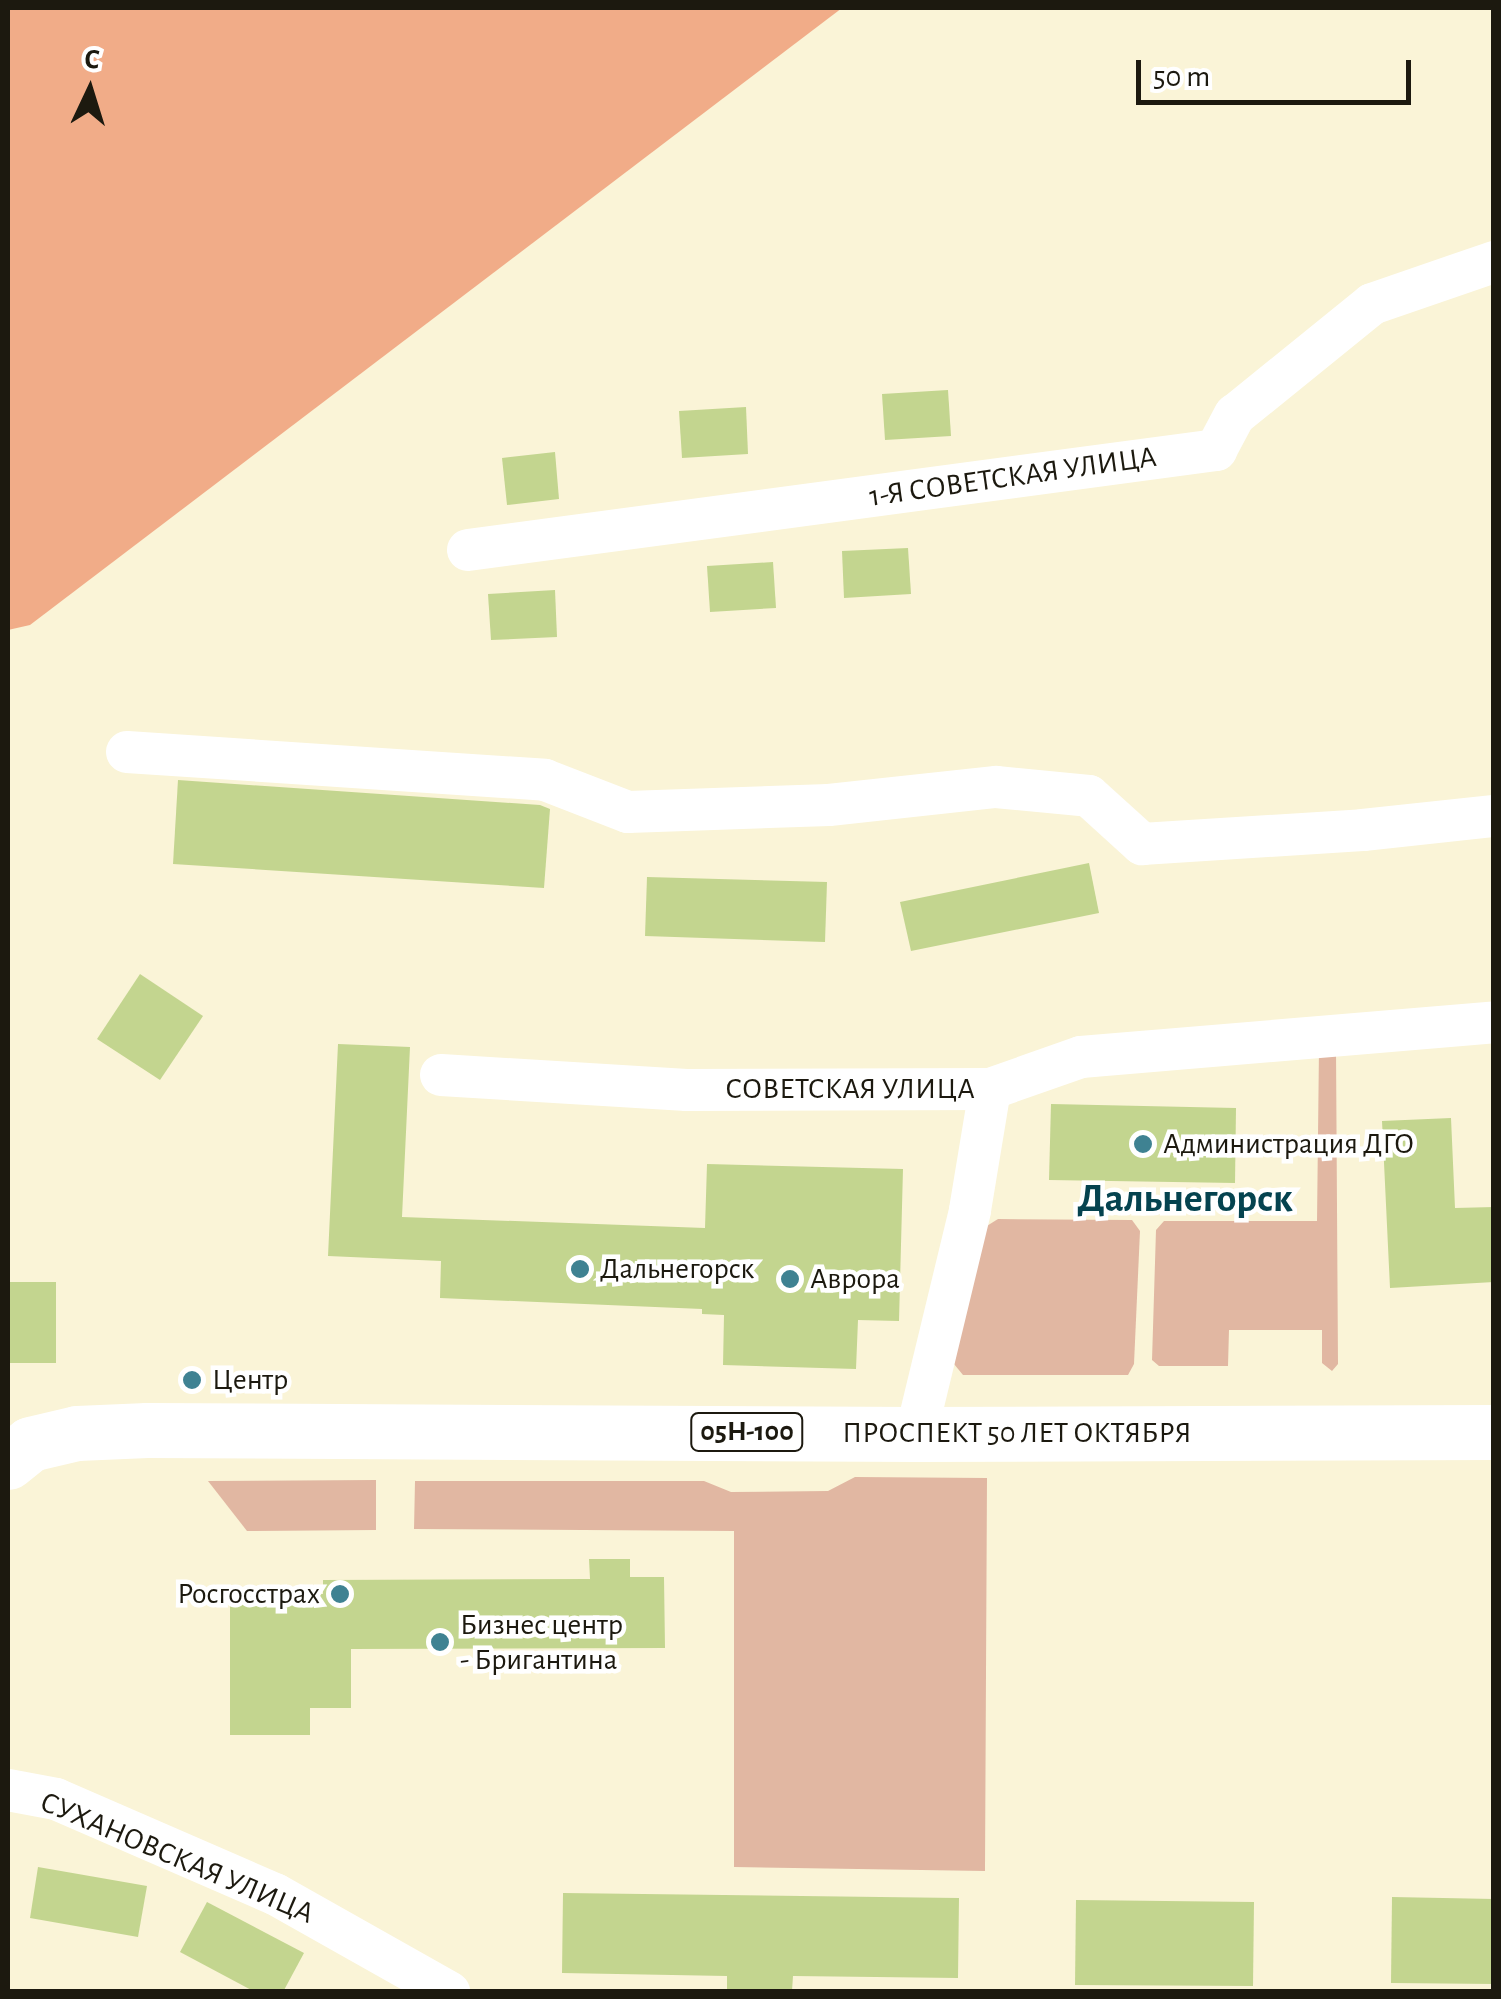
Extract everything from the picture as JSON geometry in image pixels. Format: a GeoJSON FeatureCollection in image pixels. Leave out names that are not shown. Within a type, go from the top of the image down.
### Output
{"type":"FeatureCollection","features":[{"type":"Feature","properties":{"kind":"main road","name":"ПРОСПЕКТ 50 ЛЕТ ОКТЯБРЯ"},"geometry":{"type":"LineString","coordinates":[[8,1462],[30,1444],[77,1433],[146,1430],[1494,1432]]}},
{"type":"Feature","properties":{"kind":"street","name":"1-Я СОВЕТСКАЯ УЛИЦА"},"geometry":{"type":"LineString","coordinates":[[468,550],[1216,450],[1234,415],[1372,304],[1494,262]]}},
{"type":"Feature","properties":{"kind":"street"},"geometry":{"type":"LineString","coordinates":[[127,752],[544,780],[628,812],[829,805],[996,787],[1090,796],[1142,844],[1363,830],[1494,816]]}},
{"type":"Feature","properties":{"kind":"street","name":"СОВЕТСКАЯ УЛИЦА"},"geometry":{"type":"LineString","coordinates":[[441,1074],[687,1090],[990,1089],[1081,1057],[1494,1022]]}},
{"type":"Feature","properties":{"kind":"street"},"geometry":{"type":"LineString","coordinates":[[916,1434],[970,1210],[990,1089]]}},
{"type":"Feature","properties":{"kind":"street","name":"СУХАНОВСКАЯ УЛИЦА"},"geometry":{"type":"LineString","coordinates":[[8,1790],[56,1799],[275,1894],[449,1992]]}},
{"type":"Feature","properties":{"kind":"shaded area"},"geometry":{"type":"Polygon","coordinates":[[[8,8],[842,8],[30,625],[8,630],[8,8]]]}},
{"type":"Feature","properties":{"kind":"shaded area"},"geometry":{"type":"Polygon","coordinates":[[[1319,1048],[1336,1048],[1338,1364],[1332,1371],[1322,1363],[1322,1330],[1229,1330],[1228,1366],[1159,1366],[1152,1360],[1156,1230],[1164,1221],[1317,1221],[1319,1048]]]}},
{"type":"Feature","properties":{"kind":"shaded area"},"geometry":{"type":"Polygon","coordinates":[[[998,1219],[1132,1220],[1140,1231],[1134,1364],[1128,1375],[963,1375],[954,1364],[982,1229],[998,1219]]]}},
{"type":"Feature","properties":{"kind":"shaded area"},"geometry":{"type":"Polygon","coordinates":[[[855,1477],[987,1478],[985,1871],[734,1867],[734,1531],[414,1529],[415,1481],[704,1481],[731,1492],[828,1491],[855,1477]]]}},
{"type":"Feature","properties":{"kind":"shaded area"},"geometry":{"type":"Polygon","coordinates":[[[376,1480],[376,1530],[247,1531],[208,1481],[376,1480]]]}},
{"type":"Feature","properties":{"kind":"building"},"geometry":{"type":"Polygon","coordinates":[[[948,390],[951,436],[885,440],[882,394],[948,390]]]}},
{"type":"Feature","properties":{"kind":"building"},"geometry":{"type":"Polygon","coordinates":[[[746,407],[748,454],[682,458],[679,411],[746,407]]]}},
{"type":"Feature","properties":{"kind":"building"},"geometry":{"type":"Polygon","coordinates":[[[555,452],[559,499],[507,505],[502,458],[555,452]]]}},
{"type":"Feature","properties":{"kind":"building"},"geometry":{"type":"Polygon","coordinates":[[[908,548],[911,594],[844,598],[842,551],[908,548]]]}},
{"type":"Feature","properties":{"kind":"building"},"geometry":{"type":"Polygon","coordinates":[[[773,562],[776,608],[710,612],[707,566],[773,562]]]}},
{"type":"Feature","properties":{"kind":"building"},"geometry":{"type":"Polygon","coordinates":[[[555,590],[557,637],[491,640],[488,594],[555,590]]]}},
{"type":"Feature","properties":{"kind":"building"},"geometry":{"type":"Polygon","coordinates":[[[178,780],[540,805],[550,809],[544,888],[173,864],[178,780]]]}},
{"type":"Feature","properties":{"kind":"building"},"geometry":{"type":"Polygon","coordinates":[[[1089,863],[1099,913],[911,951],[900,902],[1089,863]]]}},
{"type":"Feature","properties":{"kind":"building"},"geometry":{"type":"Polygon","coordinates":[[[647,877],[827,882],[825,942],[645,936],[647,877]]]}},
{"type":"Feature","properties":{"kind":"building"},"geometry":{"type":"Polygon","coordinates":[[[140,974],[203,1016],[160,1080],[97,1039],[140,974]]]}},
{"type":"Feature","properties":{"kind":"building"},"geometry":{"type":"Polygon","coordinates":[[[338,1044],[410,1047],[402,1217],[705,1228],[707,1164],[903,1169],[899,1321],[858,1320],[856,1369],[723,1365],[724,1315],[702,1314],[702,1309],[440,1298],[441,1261],[328,1256],[338,1044]]]}},
{"type":"Feature","properties":{"kind":"building","name":"Администрация ДГО"},"geometry":{"type":"Polygon","coordinates":[[[1051,1104],[1236,1108],[1235,1183],[1049,1180],[1051,1104]]]}},
{"type":"Feature","properties":{"kind":"building"},"geometry":{"type":"Polygon","coordinates":[[[1451,1118],[1455,1208],[1494,1207],[1494,1282],[1390,1288],[1382,1121],[1451,1118]]]}},
{"type":"Feature","properties":{"kind":"building"},"geometry":{"type":"Polygon","coordinates":[[[8,1282],[56,1282],[56,1363],[8,1363],[8,1282]]]}},
{"type":"Feature","properties":{"kind":"building"},"geometry":{"type":"Polygon","coordinates":[[[589,1559],[630,1559],[630,1577],[664,1577],[665,1648],[351,1649],[351,1708],[310,1708],[310,1735],[230,1735],[230,1594],[323,1594],[323,1580],[590,1579],[589,1559]]]}},
{"type":"Feature","properties":{"kind":"building"},"geometry":{"type":"Polygon","coordinates":[[[38,1867],[147,1886],[138,1937],[30,1918],[38,1867]]]}},
{"type":"Feature","properties":{"kind":"building"},"geometry":{"type":"Polygon","coordinates":[[[563,1893],[959,1898],[958,1978],[793,1976],[792,1991],[727,1990],[727,1976],[562,1973],[563,1893]]]}},
{"type":"Feature","properties":{"kind":"building"},"geometry":{"type":"Polygon","coordinates":[[[1392,1897],[1494,1899],[1494,1984],[1391,1983],[1392,1897]]]}},
{"type":"Feature","properties":{"kind":"building"},"geometry":{"type":"Polygon","coordinates":[[[1076,1900],[1254,1902],[1253,1986],[1075,1985],[1076,1900]]]}},
{"type":"Feature","properties":{"kind":"building"},"geometry":{"type":"Polygon","coordinates":[[[207,1902],[304,1953],[283,1992],[255,1992],[180,1952],[207,1902]]]}},
{"type":"Feature","properties":{"kind":"place","name":"Администрация ДГО"},"geometry":{"type":"Point","coordinates":[1143,1144]}},
{"type":"Feature","properties":{"kind":"place","name":"Дальнегорск"},"geometry":{"type":"Point","coordinates":[580,1269]}},
{"type":"Feature","properties":{"kind":"place","name":"Аврора"},"geometry":{"type":"Point","coordinates":[790,1279]}},
{"type":"Feature","properties":{"kind":"place","name":"Центр"},"geometry":{"type":"Point","coordinates":[192,1380]}},
{"type":"Feature","properties":{"kind":"place","name":"Росгосстрах"},"geometry":{"type":"Point","coordinates":[340,1594]}},
{"type":"Feature","properties":{"kind":"place","name":"Бизнес центр - Бригантина"},"geometry":{"type":"Point","coordinates":[440,1642]}},
{"type":"Feature","properties":{"kind":"district","name":"Дальнегорск"},"geometry":{"type":"Point","coordinates":[1185,1199]}}]}
